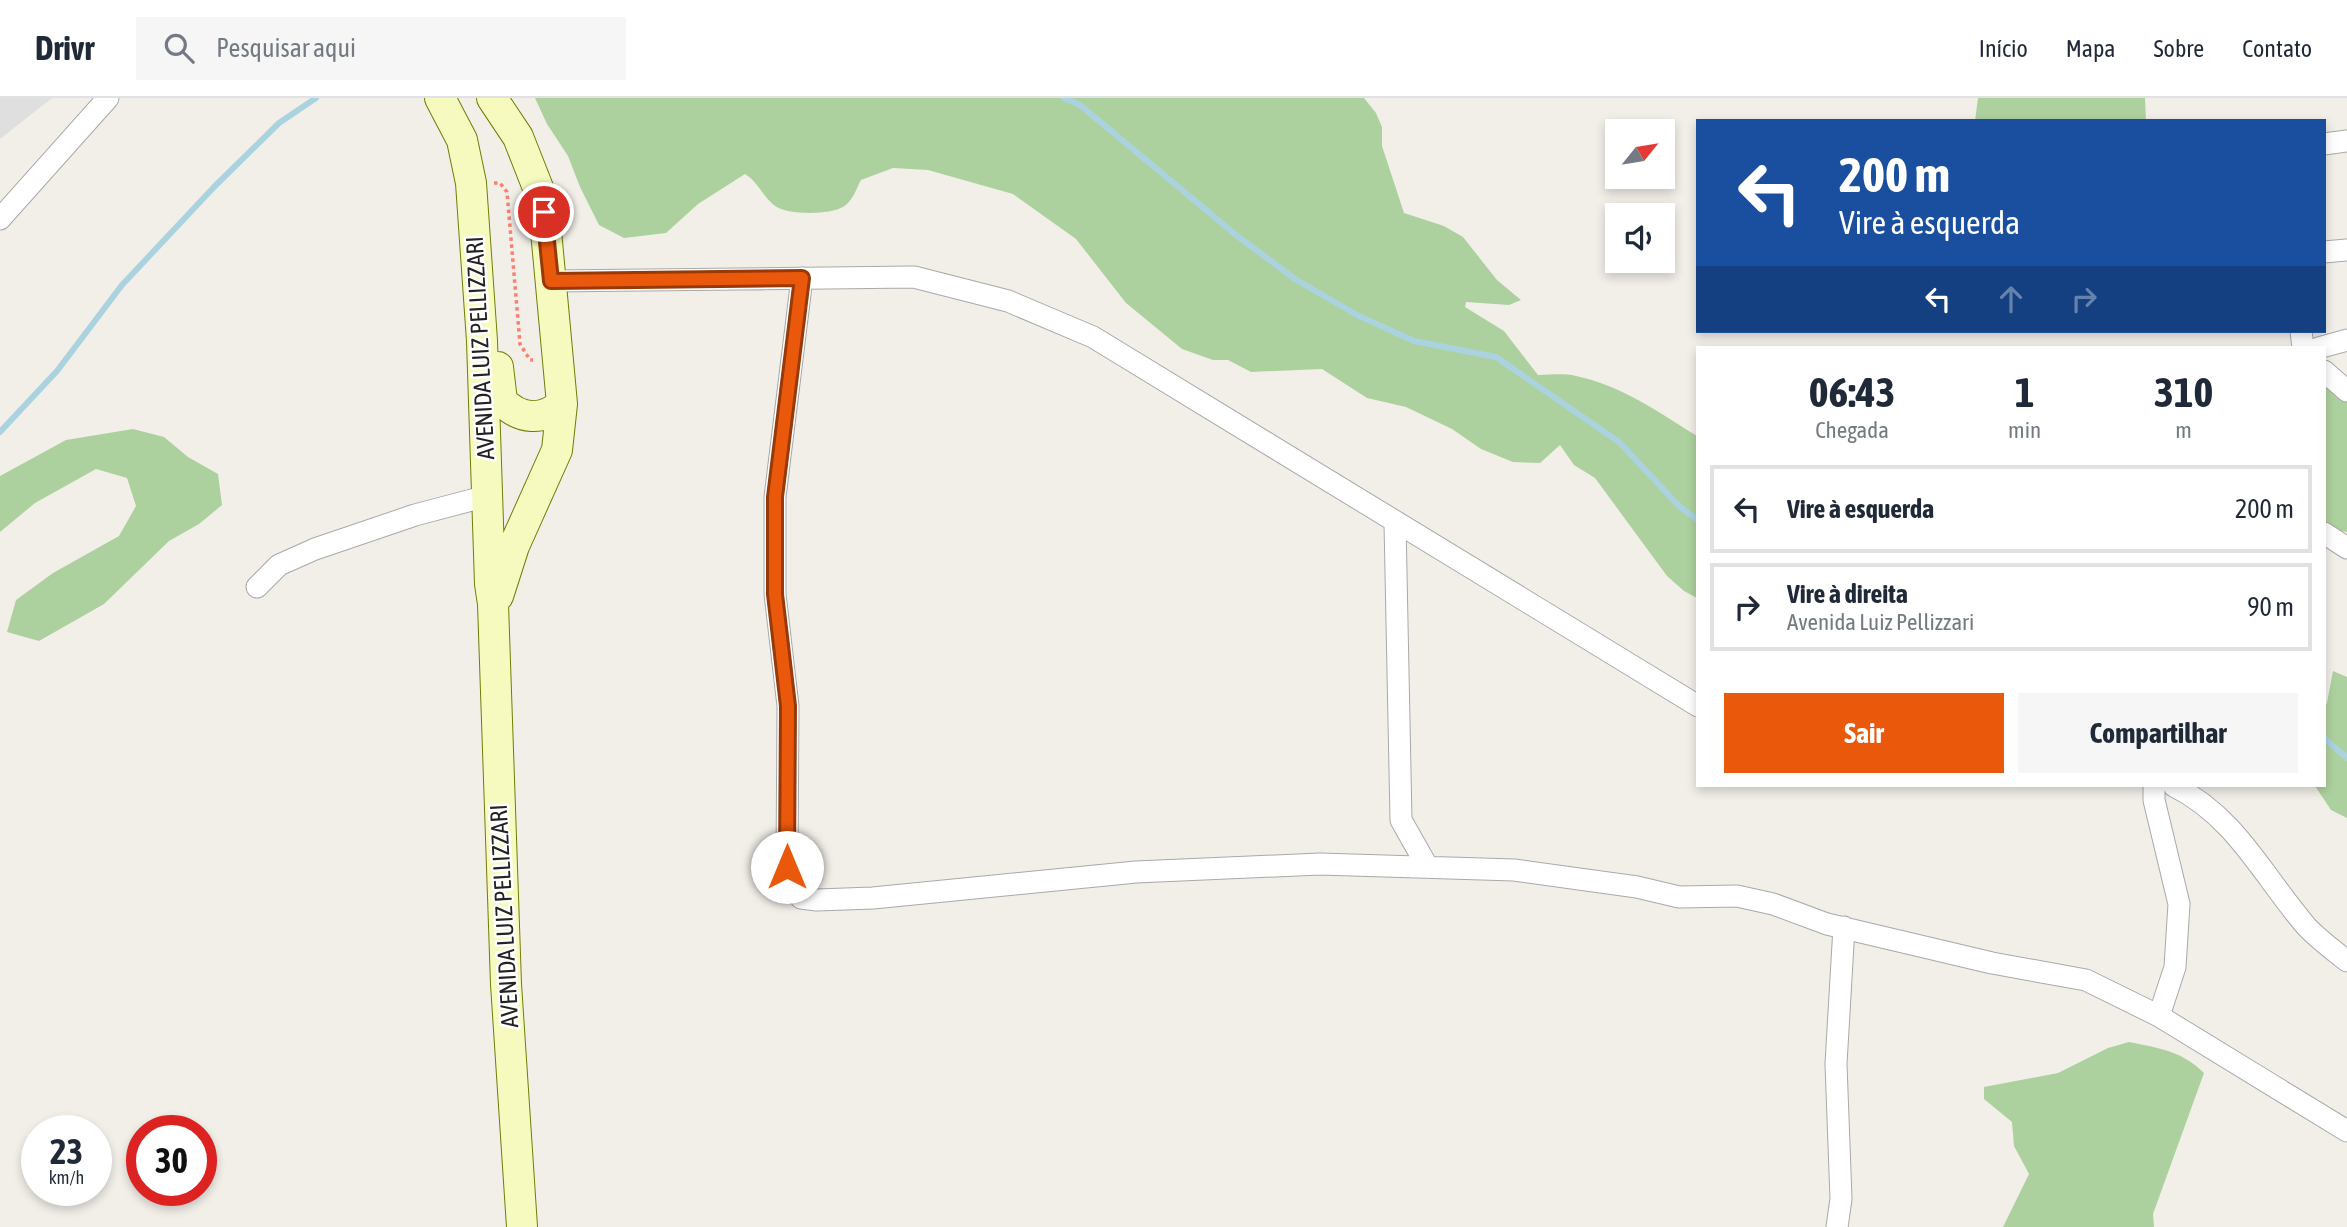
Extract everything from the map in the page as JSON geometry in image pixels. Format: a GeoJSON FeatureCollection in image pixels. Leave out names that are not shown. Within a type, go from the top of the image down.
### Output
{"type":"FeatureCollection","features":[{"type":"Feature","properties":{"kind":"main road","name":"AVENIDA LUIZ PELLIZZARI"},"geometry":{"type":"LineString","coordinates":[[440,98],[463,140],[471,183],[482,341],[490,584],[494,604],[506,984],[522,1227]]}},
{"type":"Feature","properties":{"kind":"main road","name":"AVENIDA LUIZ PELLIZZARI"},"geometry":{"type":"LineString","coordinates":[[492,98],[518,137],[534,175],[544,212],[562,404],[556,450],[514,546],[503,586],[494,604]]}},
{"type":"Feature","properties":{"kind":"main road"},"geometry":{"type":"LineString","coordinates":[[482,341],[496,358],[502,401],[508,407],[522,415],[539,417],[562,404]]}},
{"type":"Feature","properties":{"kind":"street"},"geometry":{"type":"LineString","coordinates":[[0,219],[108,98]]}},
{"type":"Feature","properties":{"kind":"street"},"geometry":{"type":"LineString","coordinates":[[2326,144],[2347,141]]}},
{"type":"Feature","properties":{"kind":"street"},"geometry":{"type":"LineString","coordinates":[[2326,252],[2347,250]]}},
{"type":"Feature","properties":{"kind":"street"},"geometry":{"type":"LineString","coordinates":[[551,281],[914,277],[977,291],[1037,312],[1093,337],[1696,705]]}},
{"type":"Feature","properties":{"kind":"street"},"geometry":{"type":"LineString","coordinates":[[802,278],[775,497],[775,580],[788,706],[787,867],[800,898],[873,898],[1149,871],[1321,863],[1514,870],[1637,887],[1679,898],[1737,896],[1773,904],[1844,927],[1992,962],[2086,980],[2159,1016],[2347,1131]]}},
{"type":"Feature","properties":{"kind":"street"},"geometry":{"type":"LineString","coordinates":[[2325,346],[2347,340]]}},
{"type":"Feature","properties":{"kind":"street"},"geometry":{"type":"LineString","coordinates":[[2326,373],[2347,391]]}},
{"type":"Feature","properties":{"kind":"street"},"geometry":{"type":"LineString","coordinates":[[257,587],[279,565],[315,549],[415,515],[487,496]]}},
{"type":"Feature","properties":{"kind":"street"},"geometry":{"type":"LineString","coordinates":[[1395,523],[1401,820],[1427,866]]}},
{"type":"Feature","properties":{"kind":"street"},"geometry":{"type":"LineString","coordinates":[[2326,534],[2347,548]]}},
{"type":"Feature","properties":{"kind":"street"},"geometry":{"type":"LineString","coordinates":[[2154,787],[2154,800],[2179,904],[2175,967],[2159,1016]]}},
{"type":"Feature","properties":{"kind":"street"},"geometry":{"type":"LineString","coordinates":[[2176,787],[2217,814],[2234,831],[2307,927],[2347,961]]}},
{"type":"Feature","properties":{"kind":"street"},"geometry":{"type":"LineString","coordinates":[[1837,1227],[1841,1199],[1836,1064],[1844,927]]}},
{"type":"Feature","properties":{"kind":"path"},"geometry":{"type":"LineString","coordinates":[[471,183],[500,183],[507,192],[520,344],[530,359],[558,360]]}},
{"type":"Feature","properties":{"kind":"shaded area"},"geometry":{"type":"Polygon","coordinates":[[[0,98],[52,98],[0,139],[0,98]]]}},
{"type":"Feature","properties":{"kind":"green space"},"geometry":{"type":"Polygon","coordinates":[[[535,98],[1364,98],[1376,113],[1382,127],[1382,146],[1404,213],[1444,226],[1463,237],[1497,280],[1521,300],[1509,305],[1466,302],[1465,307],[1504,331],[1538,375],[1571,375],[1609,386],[1696,435],[1696,597],[1667,576],[1595,478],[1574,465],[1560,445],[1540,463],[1513,462],[1481,449],[1452,429],[1406,407],[1367,398],[1322,369],[1251,372],[1228,360],[1213,360],[1182,349],[1126,303],[1076,239],[1013,194],[928,170],[893,168],[861,180],[852,198],[837,210],[798,212],[775,206],[745,174],[698,204],[666,233],[624,238],[599,225],[568,156],[547,124],[535,98]]]}},
{"type":"Feature","properties":{"kind":"green space"},"geometry":{"type":"Polygon","coordinates":[[[1978,98],[2145,98],[2146,119],[1975,119],[1978,98]]]}},
{"type":"Feature","properties":{"kind":"green space"},"geometry":{"type":"Polygon","coordinates":[[[2326,384],[2347,400],[2347,532],[2326,528],[2326,384]]]}},
{"type":"Feature","properties":{"kind":"green space"},"geometry":{"type":"Polygon","coordinates":[[[133,429],[164,437],[188,457],[218,474],[222,505],[199,524],[169,541],[104,604],[39,641],[7,632],[16,600],[53,573],[119,536],[136,506],[127,478],[96,469],[35,503],[0,532],[0,476],[66,440],[133,429]]]}},
{"type":"Feature","properties":{"kind":"green space"},"geometry":{"type":"Polygon","coordinates":[[[2333,671],[2347,677],[2347,818],[2331,810],[2316,787],[2326,787],[2327,703],[2333,671]]]}},
{"type":"Feature","properties":{"kind":"green space"},"geometry":{"type":"Polygon","coordinates":[[[2129,1042],[2179,1055],[2204,1073],[2153,1214],[2154,1227],[2003,1227],[2029,1174],[2014,1146],[2012,1122],[1984,1099],[1984,1087],[2058,1073],[2108,1048],[2129,1042]]]}},
{"type":"Feature","properties":{"kind":"waterway"},"geometry":{"type":"LineString","coordinates":[[0,432],[57,371],[122,285],[214,187],[279,123],[316,98]]}},
{"type":"Feature","properties":{"kind":"waterway"},"geometry":{"type":"LineString","coordinates":[[1064,98],[1080,105],[1236,235],[1295,279],[1357,315],[1414,341],[1496,357],[1619,442],[1679,506],[1696,519]]}},
{"type":"Feature","properties":{"kind":"waterway"},"geometry":{"type":"LineString","coordinates":[[2326,740],[2347,758]]}},
{"type":"Feature","properties":{"kind":"route"},"geometry":{"type":"LineString","coordinates":[[544,212],[551,281],[802,278],[775,497],[775,594],[788,706],[787,867]]}}]}
